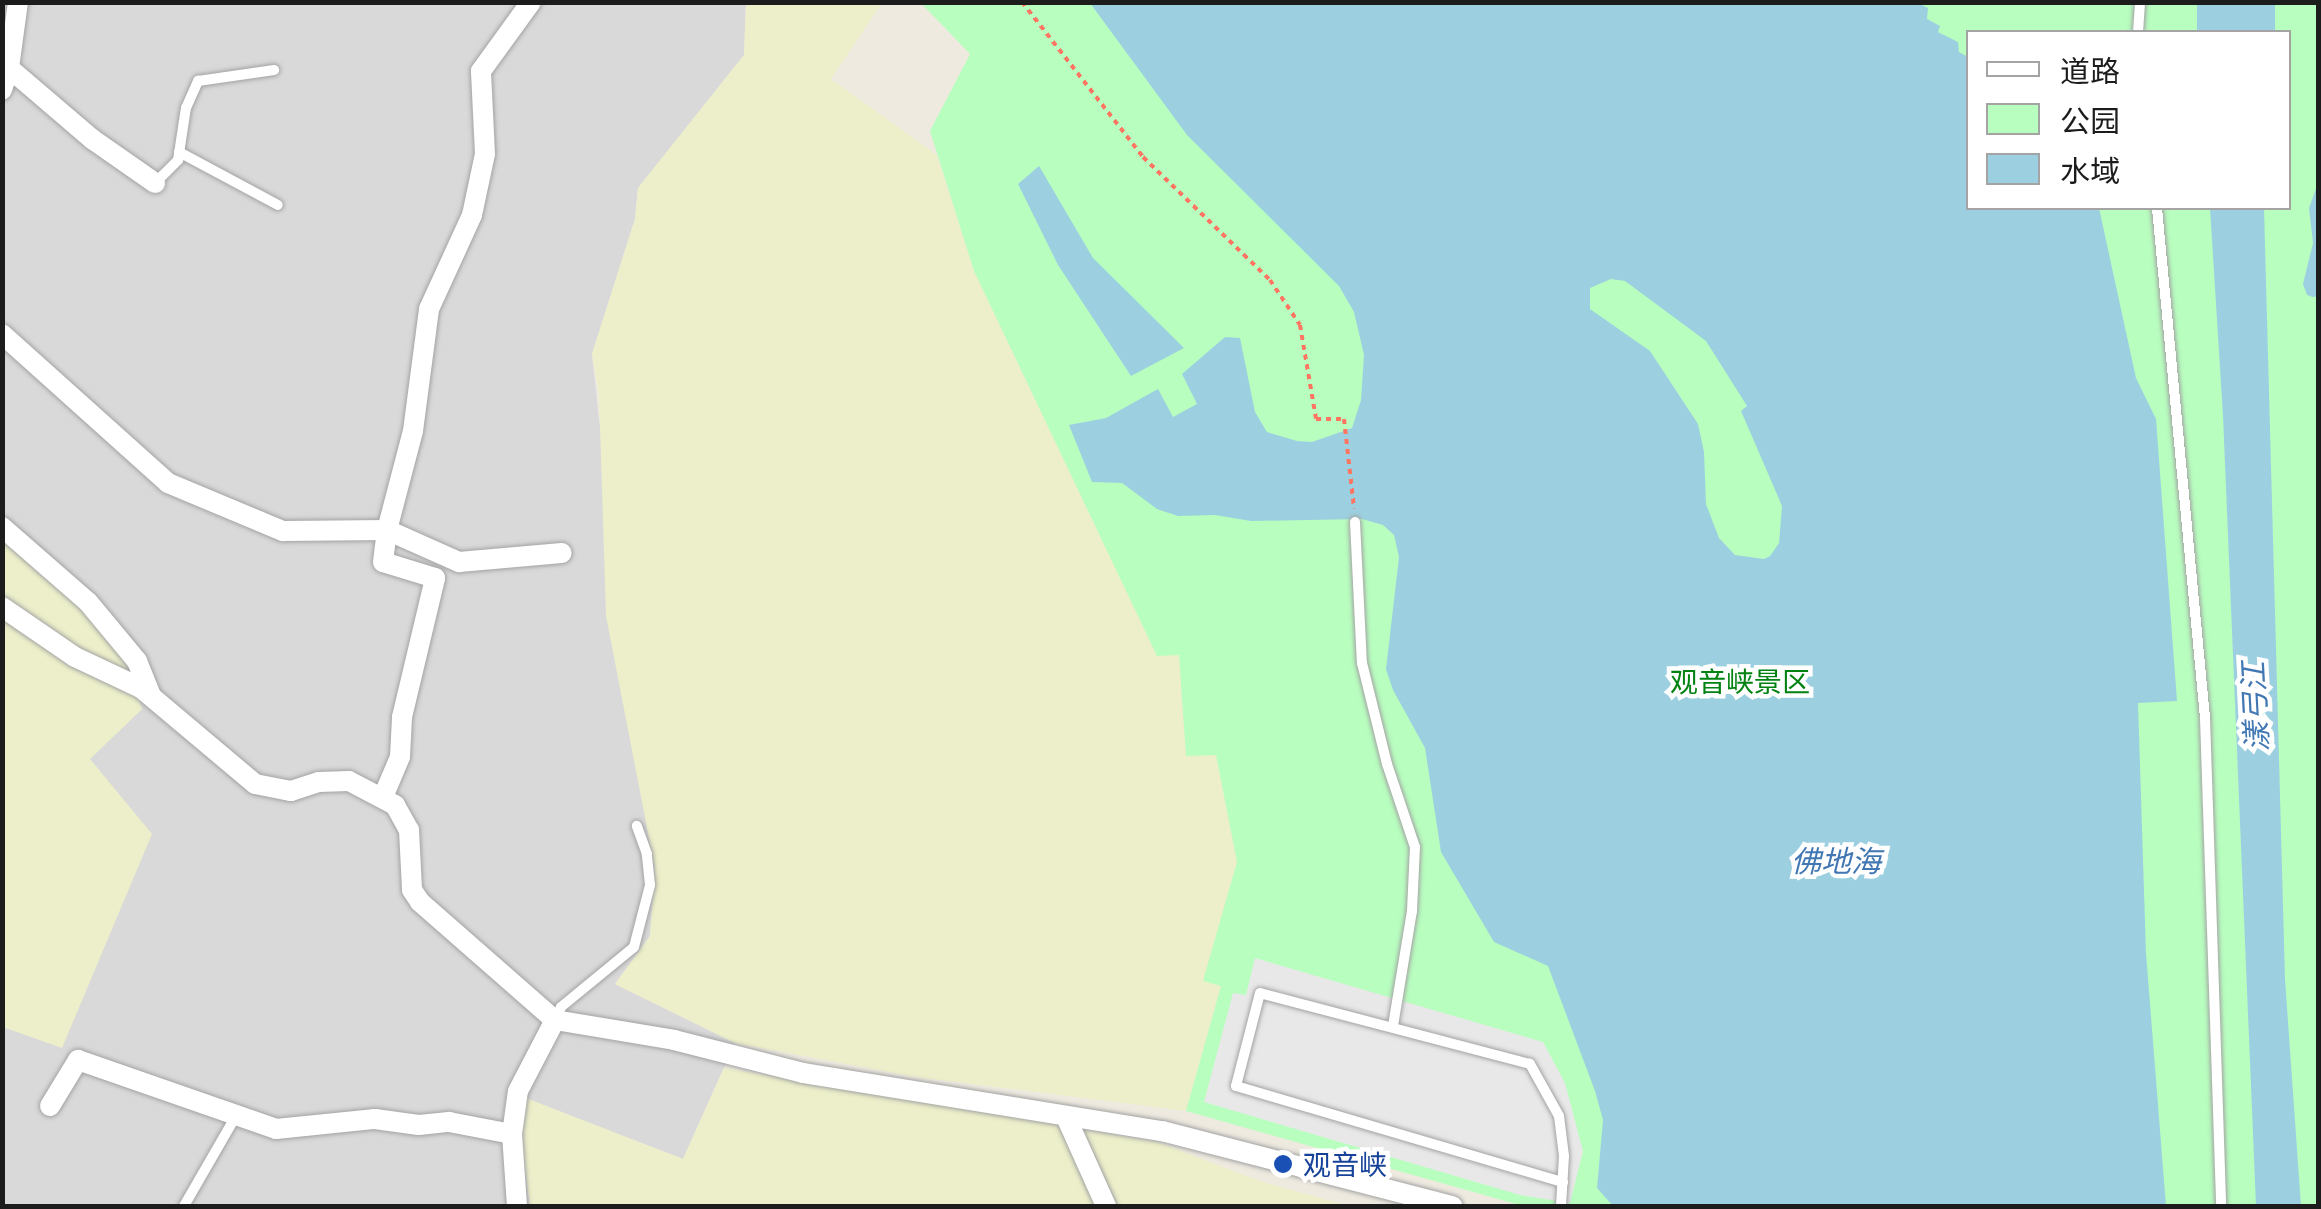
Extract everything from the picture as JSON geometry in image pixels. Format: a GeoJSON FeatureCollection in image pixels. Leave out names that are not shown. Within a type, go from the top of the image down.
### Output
{"type":"FeatureCollection","features":[{"type":"Feature","properties":{"kind":"street"},"geometry":{"type":"LineString","coordinates":[[18,2],[5,82],[155,183]]}},
{"type":"Feature","properties":{"kind":"street"},"geometry":{"type":"LineString","coordinates":[[383,798],[400,757],[402,717],[435,578],[383,562],[387,530],[413,431],[430,309],[472,215],[485,154],[482,71],[531,2]]}},
{"type":"Feature","properties":{"kind":"street"},"geometry":{"type":"LineString","coordinates":[[2,334],[168,484],[283,531],[387,530],[459,562],[562,554]]}},
{"type":"Feature","properties":{"kind":"street"},"geometry":{"type":"LineString","coordinates":[[2,527],[88,602],[137,661],[152,698]]}},
{"type":"Feature","properties":{"kind":"street"},"geometry":{"type":"LineString","coordinates":[[2,607],[75,656],[122,676],[255,784],[291,790],[320,782],[349,782],[400,810],[409,830],[410,875],[420,902],[555,1020],[674,1040],[803,1073],[1162,1130],[1452,1206]]}},
{"type":"Feature","properties":{"kind":"street"},"geometry":{"type":"LineString","coordinates":[[517,1206],[512,1134],[518,1091],[555,1020]]}},
{"type":"Feature","properties":{"kind":"street"},"geometry":{"type":"LineString","coordinates":[[50,1106],[78,1060],[236,1116],[291,1130],[375,1119],[419,1125],[449,1122],[512,1134]]}},
{"type":"Feature","properties":{"kind":"street"},"geometry":{"type":"LineString","coordinates":[[1066,1117],[1106,1206]]}},
{"type":"Feature","properties":{"kind":"lane"},"geometry":{"type":"LineString","coordinates":[[2138,30],[2140,2]]}},
{"type":"Feature","properties":{"kind":"lane"},"geometry":{"type":"LineString","coordinates":[[155,183],[178,160],[186,108],[198,81],[274,70]]}},
{"type":"Feature","properties":{"kind":"lane"},"geometry":{"type":"LineString","coordinates":[[180,152],[278,205]]}},
{"type":"Feature","properties":{"kind":"lane"},"geometry":{"type":"LineString","coordinates":[[2157,210],[2205,718],[2222,1206]]}},
{"type":"Feature","properties":{"kind":"lane"},"geometry":{"type":"LineString","coordinates":[[1355,522],[1362,663],[1387,764],[1415,847],[1412,911],[1393,1026]]}},
{"type":"Feature","properties":{"kind":"lane"},"geometry":{"type":"LineString","coordinates":[[555,1020],[561,1007],[634,947],[650,885],[647,854],[637,826]]}},
{"type":"Feature","properties":{"kind":"lane"},"geometry":{"type":"LineString","coordinates":[[1561,1206],[1562,1182],[1559,1116],[1530,1064],[1260,993],[1236,1086],[1562,1182]]}},
{"type":"Feature","properties":{"kind":"lane"},"geometry":{"type":"LineString","coordinates":[[184,1206],[236,1116]]}},
{"type":"Feature","properties":{"kind":"path"},"geometry":{"type":"LineString","coordinates":[[1022,2],[1143,157],[1270,280],[1300,325],[1316,419],[1344,419],[1355,522]]}},
{"type":"Feature","properties":{"kind":"shaded area"},"geometry":{"type":"Polygon","coordinates":[[[3,3],[746,3],[744,55],[638,188],[635,219],[592,354],[637,768],[655,868],[650,936],[615,984],[735,1043],[683,1159],[526,1099],[520,1129],[530,1206],[3,1206],[3,1027],[62,1047],[89,759],[142,709],[3,535],[3,3]]]}},
{"type":"Feature","properties":{"kind":"shaded area"},"geometry":{"type":"Polygon","coordinates":[[[1255,958],[1543,1042],[1565,1083],[1583,1151],[1570,1203],[1520,1195],[1204,1102],[1233,993],[1246,995],[1255,958]]]}},
{"type":"Feature","properties":{"kind":"green space"},"geometry":{"type":"Polygon","coordinates":[[[746,3],[882,3],[831,79],[937,155],[974,271],[1157,655],[1179,654],[1186,756],[1216,754],[1237,862],[1204,980],[1221,986],[1186,1111],[916,1077],[735,1043],[615,984],[650,936],[655,869],[606,616],[599,394],[592,354],[635,219],[638,188],[744,55],[746,3]]]}},
{"type":"Feature","properties":{"kind":"green space","name":"佛地海"},"geometry":{"type":"Polygon","coordinates":[[[921,3],[2318,3],[2318,1206],[1523,1206],[1186,1111],[1221,986],[1203,981],[1237,862],[1216,755],[1186,756],[1179,655],[1157,656],[974,271],[930,131],[970,54],[921,3]]]}},
{"type":"Feature","properties":{"kind":"green space"},"geometry":{"type":"Polygon","coordinates":[[[3,535],[83,603],[127,665],[142,709],[90,759],[152,834],[62,1048],[3,1027],[3,535]]]}},
{"type":"Feature","properties":{"kind":"green space"},"geometry":{"type":"Polygon","coordinates":[[[724,1068],[1157,1142],[1263,1182],[1349,1206],[530,1206],[520,1129],[526,1098],[683,1159],[724,1068]]]}},
{"type":"Feature","properties":{"kind":"water","name":"佛地海"},"geometry":{"type":"Polygon","coordinates":[[[1916,2],[1928,8],[1927,19],[1940,26],[1938,32],[1958,42],[1959,52],[1966,56],[1966,210],[2099,210],[2136,378],[2156,419],[2177,701],[2138,703],[2146,953],[2166,1206],[1613,1206],[1597,1188],[1603,1120],[1548,966],[1494,942],[1441,852],[1425,748],[1393,690],[1386,669],[1399,557],[1394,535],[1383,525],[1362,519],[1251,521],[1215,515],[1178,516],[1157,509],[1122,483],[1092,482],[1069,425],[1106,418],[1158,389],[1173,417],[1197,404],[1182,374],[1225,337],[1240,338],[1255,412],[1267,432],[1312,442],[1352,428],[1361,400],[1364,355],[1354,312],[1339,286],[1187,135],[1090,3],[1916,2]],[[1611,279],[1590,288],[1590,309],[1650,351],[1698,424],[1704,452],[1706,504],[1719,538],[1735,555],[1764,559],[1779,543],[1782,506],[1741,411],[1747,406],[1706,341],[1625,281],[1611,279]]]}},
{"type":"Feature","properties":{"kind":"water"},"geometry":{"type":"Polygon","coordinates":[[[2197,3],[2275,3],[2275,30],[2197,30],[2197,3]]]}},
{"type":"Feature","properties":{"kind":"water"},"geometry":{"type":"Polygon","coordinates":[[[1039,166],[1093,258],[1184,348],[1131,376],[1058,265],[1018,184],[1039,166]]]}},
{"type":"Feature","properties":{"kind":"water"},"geometry":{"type":"Polygon","coordinates":[[[2318,183],[2318,296],[2313,297],[2307,295],[2303,284],[2313,243],[2309,208],[2318,183]]]}},
{"type":"Feature","properties":{"kind":"water","name":"漾弓江"},"geometry":{"type":"Polygon","coordinates":[[[2210,210],[2264,210],[2285,979],[2301,1206],[2256,1206],[2223,416],[2210,210]]]}},
{"type":"Feature","properties":{"kind":"place","name":"观音峡"},"geometry":{"type":"Point","coordinates":[1283,1164]}},
{"type":"Feature","properties":{"kind":"park label","name":"观音峡景区"},"geometry":{"type":"Point","coordinates":[1740,681]}}]}
